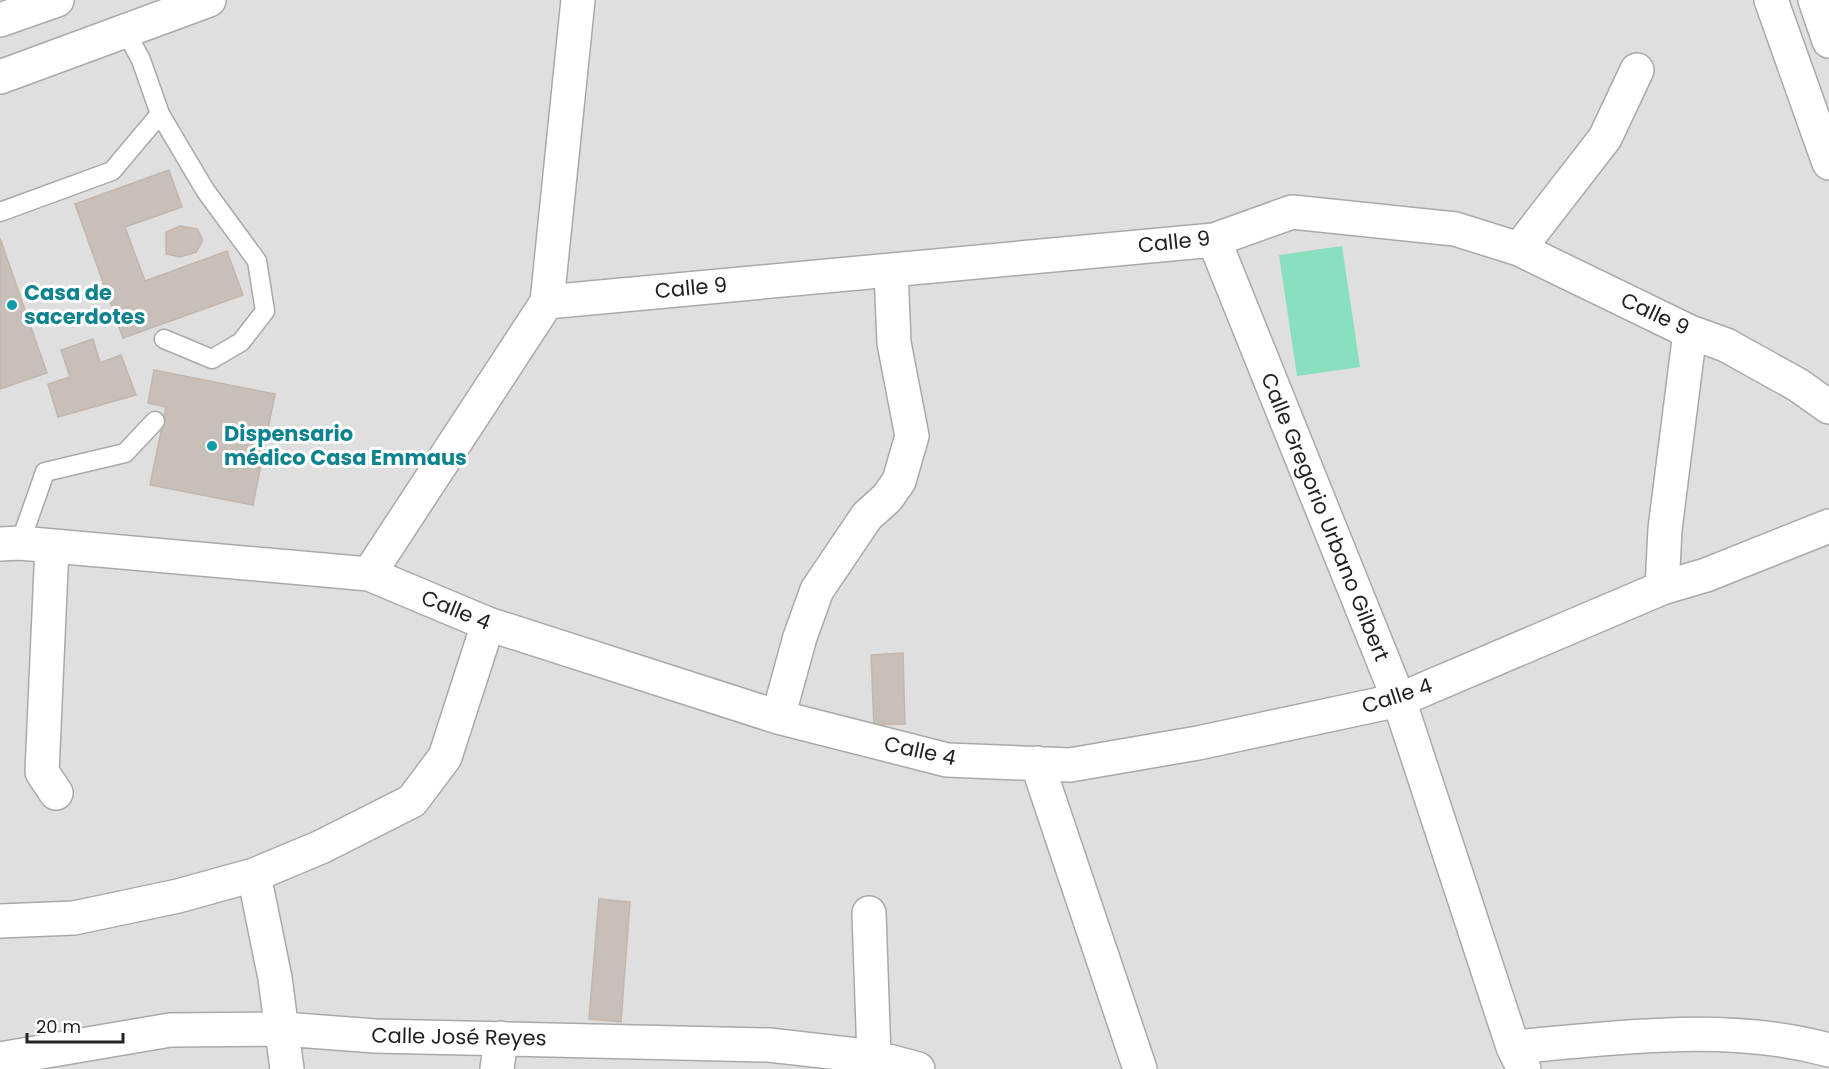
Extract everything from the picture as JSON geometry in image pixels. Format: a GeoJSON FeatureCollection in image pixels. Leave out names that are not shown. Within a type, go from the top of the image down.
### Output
{"type":"FeatureCollection","features":[{"type":"Feature","properties":{"kind":"street"},"geometry":{"type":"LineString","coordinates":[[0,21],[57,0]]}},
{"type":"Feature","properties":{"kind":"street"},"geometry":{"type":"LineString","coordinates":[[0,77],[209,0]]}},
{"type":"Feature","properties":{"kind":"street"},"geometry":{"type":"LineString","coordinates":[[369,574],[547,302],[578,0]]}},
{"type":"Feature","properties":{"kind":"street"},"geometry":{"type":"LineString","coordinates":[[1771,0],[1829,163]]}},
{"type":"Feature","properties":{"kind":"street"},"geometry":{"type":"LineString","coordinates":[[1815,0],[1829,41]]}},
{"type":"Feature","properties":{"kind":"street"},"geometry":{"type":"LineString","coordinates":[[1519,249],[1605,138],[1637,70]]}},
{"type":"Feature","properties":{"kind":"street","name":"Calle 9"},"geometry":{"type":"LineString","coordinates":[[547,302],[1214,240],[1292,212],[1455,229],[1519,249],[1690,332],[1726,345],[1798,385],[1829,407]]}},
{"type":"Feature","properties":{"kind":"street","name":"Calle Gregorio Urbano Gilbert"},"geometry":{"type":"LineString","coordinates":[[1214,240],[1399,700],[1519,1058]]}},
{"type":"Feature","properties":{"kind":"street"},"geometry":{"type":"LineString","coordinates":[[778,717],[800,637],[817,590],[867,516],[887,498],[899,481],[912,436],[894,344],[891,270]]}},
{"type":"Feature","properties":{"kind":"street"},"geometry":{"type":"LineString","coordinates":[[1662,588],[1665,529],[1690,332]]}},
{"type":"Feature","properties":{"kind":"street","name":"Calle 4"},"geometry":{"type":"LineString","coordinates":[[24,544],[369,574],[488,624],[778,717],[947,760],[1070,765],[1186,745],[1399,700],[1662,588],[1706,575],[1829,526]]}},
{"type":"Feature","properties":{"kind":"street"},"geometry":{"type":"LineString","coordinates":[[24,544],[42,772],[56,793]]}},
{"type":"Feature","properties":{"kind":"street"},"geometry":{"type":"LineString","coordinates":[[0,921],[75,918],[178,896],[254,875],[321,847],[412,801],[446,757],[488,624]]}},
{"type":"Feature","properties":{"kind":"street"},"geometry":{"type":"LineString","coordinates":[[1037,763],[1140,1069]]}},
{"type":"Feature","properties":{"kind":"street"},"geometry":{"type":"LineString","coordinates":[[254,875],[283,1029],[287,1069]]}},
{"type":"Feature","properties":{"kind":"street"},"geometry":{"type":"LineString","coordinates":[[869,913],[874,1057]]}},
{"type":"Feature","properties":{"kind":"street","name":"Calle José Reyes"},"geometry":{"type":"LineString","coordinates":[[0,1059],[170,1030],[283,1029],[375,1036],[499,1054],[874,1057],[918,1069]]}},
{"type":"Feature","properties":{"kind":"street"},"geometry":{"type":"LineString","coordinates":[[1519,1058],[1650,1036],[1723,1034],[1797,1041],[1829,1050]]}},
{"type":"Feature","properties":{"kind":"lane"},"geometry":{"type":"LineString","coordinates":[[125,30],[141,60],[160,114],[205,189],[257,261],[265,311],[241,342],[212,358],[164,339]]}},
{"type":"Feature","properties":{"kind":"lane"},"geometry":{"type":"LineString","coordinates":[[0,213],[112,171],[160,114]]}},
{"type":"Feature","properties":{"kind":"lane"},"geometry":{"type":"LineString","coordinates":[[24,544],[45,472],[125,453],[155,421]]}},
{"type":"Feature","properties":{"kind":"shaded area"},"geometry":{"type":"Polygon","coordinates":[[[0,0],[1829,0],[1829,1069],[0,1069],[0,0]]]}},
{"type":"Feature","properties":{"kind":"green space"},"geometry":{"type":"Polygon","coordinates":[[[1342,246],[1360,367],[1297,376],[1279,255],[1342,246]]]}},
{"type":"Feature","properties":{"kind":"building"},"geometry":{"type":"Polygon","coordinates":[[[169,170],[182,207],[125,227],[145,281],[227,251],[243,295],[123,338],[75,204],[169,170]]]}},
{"type":"Feature","properties":{"kind":"building"},"geometry":{"type":"Polygon","coordinates":[[[180,226],[197,229],[203,240],[196,252],[180,257],[166,254],[166,232],[180,226]]]}},
{"type":"Feature","properties":{"kind":"building","name":"Casa de sacerdotes"},"geometry":{"type":"Polygon","coordinates":[[[0,238],[47,373],[0,389],[0,238]]]}},
{"type":"Feature","properties":{"kind":"building"},"geometry":{"type":"Polygon","coordinates":[[[93,339],[100,363],[121,355],[136,395],[58,417],[48,384],[70,377],[61,350],[93,339]]]}},
{"type":"Feature","properties":{"kind":"building","name":"Dispensario médico Casa Emmaus"},"geometry":{"type":"Polygon","coordinates":[[[154,370],[275,394],[253,505],[150,485],[166,407],[148,403],[154,370]]]}},
{"type":"Feature","properties":{"kind":"building"},"geometry":{"type":"Polygon","coordinates":[[[903,653],[905,724],[874,725],[871,655],[903,653]]]}},
{"type":"Feature","properties":{"kind":"building"},"geometry":{"type":"Polygon","coordinates":[[[599,899],[630,902],[621,1022],[589,1019],[599,899]]]}},
{"type":"Feature","properties":{"kind":"place","name":"Casa de sacerdotes"},"geometry":{"type":"Point","coordinates":[12,305]}},
{"type":"Feature","properties":{"kind":"place","name":"Dispensario médico Casa Emmaus"},"geometry":{"type":"Point","coordinates":[212,446]}}]}
